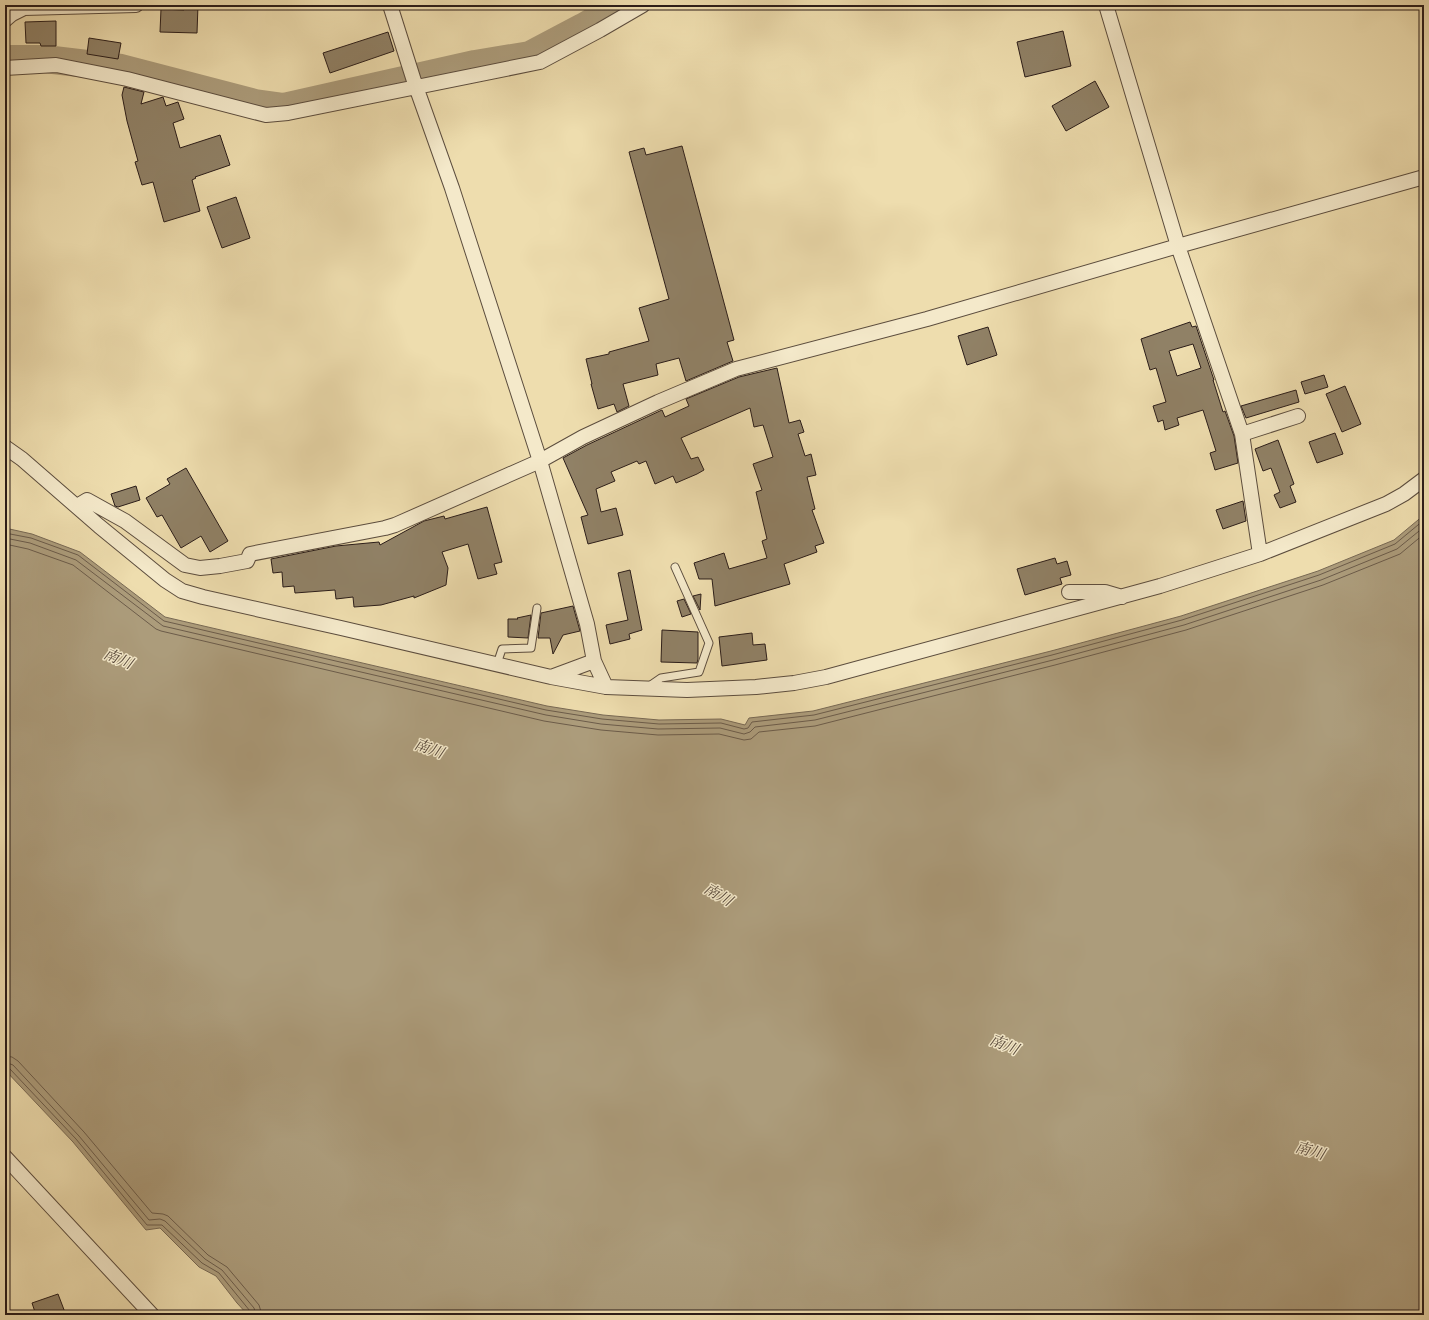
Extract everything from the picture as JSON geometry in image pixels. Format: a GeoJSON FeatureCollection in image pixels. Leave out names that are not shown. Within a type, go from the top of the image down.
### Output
{"type":"FeatureCollection","features":[{"type":"Feature","properties":{"kind":"street"},"geometry":{"type":"LineString","coordinates":[[5,20],[12,14],[24,8],[136,5]]}},
{"type":"Feature","properties":{"kind":"street"},"geometry":{"type":"LineString","coordinates":[[390,5],[414,80],[452,188],[540,461],[587,624],[594,661],[606,686]]}},
{"type":"Feature","properties":{"kind":"street"},"geometry":{"type":"LineString","coordinates":[[5,68],[56,65],[127,79],[266,115],[288,113],[331,105],[414,80],[540,62],[643,5]]}},
{"type":"Feature","properties":{"kind":"street"},"geometry":{"type":"LineString","coordinates":[[1106,5],[1178,246],[1242,434],[1260,554]]}},
{"type":"Feature","properties":{"kind":"street"},"geometry":{"type":"LineString","coordinates":[[77,506],[87,500],[124,520],[185,565],[200,568],[246,561],[250,554],[385,528],[540,461],[590,434],[658,402],[736,369],[926,320],[1178,246],[1424,177]]}},
{"type":"Feature","properties":{"kind":"street"},"geometry":{"type":"LineString","coordinates":[[1242,434],[1298,416]]}},
{"type":"Feature","properties":{"kind":"street"},"geometry":{"type":"LineString","coordinates":[[5,447],[165,580],[182,591],[551,677],[606,686],[687,690],[756,687],[794,683],[826,677],[1122,597],[1260,554],[1386,504],[1404,494],[1424,479]]}},
{"type":"Feature","properties":{"kind":"street"},"geometry":{"type":"LineString","coordinates":[[1069,592],[1105,592],[1122,597]]}},
{"type":"Feature","properties":{"kind":"street"},"geometry":{"type":"LineString","coordinates":[[551,677],[594,661]]}},
{"type":"Feature","properties":{"kind":"street"},"geometry":{"type":"LineString","coordinates":[[5,1157],[152,1315]]}},
{"type":"Feature","properties":{"kind":"lane"},"geometry":{"type":"LineString","coordinates":[[645,689],[661,678],[699,672],[709,643],[675,567]]}},
{"type":"Feature","properties":{"kind":"lane"},"geometry":{"type":"LineString","coordinates":[[497,664],[502,649],[531,648],[537,608]]}},
{"type":"Feature","properties":{"kind":"water","name":"南川"},"geometry":{"type":"Polygon","coordinates":[[[1424,515],[1424,1315],[248,1315],[216,1276],[199,1267],[160,1228],[146,1230],[73,1142],[5,1070],[5,528],[32,534],[80,552],[165,617],[547,706],[603,715],[659,720],[721,719],[745,725],[749,718],[813,711],[1051,651],[1181,616],[1318,571],[1394,540],[1424,515]]]}},
{"type":"Feature","properties":{"kind":"building"},"geometry":{"type":"Polygon","coordinates":[[[184,5],[198,5],[197,33],[160,32],[161,9],[184,10],[184,5]]]}},
{"type":"Feature","properties":{"kind":"building"},"geometry":{"type":"Polygon","coordinates":[[[56,21],[56,46],[41,46],[40,43],[26,43],[25,22],[56,21]]]}},
{"type":"Feature","properties":{"kind":"building"},"geometry":{"type":"Polygon","coordinates":[[[1063,31],[1071,66],[1025,77],[1017,42],[1063,31]]]}},
{"type":"Feature","properties":{"kind":"building"},"geometry":{"type":"Polygon","coordinates":[[[388,32],[394,51],[330,73],[323,53],[388,32]]]}},
{"type":"Feature","properties":{"kind":"building"},"geometry":{"type":"Polygon","coordinates":[[[89,38],[121,43],[118,59],[87,54],[89,38]]]}},
{"type":"Feature","properties":{"kind":"building"},"geometry":{"type":"Polygon","coordinates":[[[1095,81],[1109,107],[1066,131],[1052,106],[1095,81]]]}},
{"type":"Feature","properties":{"kind":"building"},"geometry":{"type":"Polygon","coordinates":[[[124,87],[144,92],[141,104],[163,97],[166,106],[178,102],[184,119],[173,123],[180,148],[220,135],[230,165],[195,177],[196,178],[192,180],[200,211],[164,222],[153,182],[142,185],[135,162],[138,161],[127,121],[122,95],[124,87]]]}},
{"type":"Feature","properties":{"kind":"building"},"geometry":{"type":"Polygon","coordinates":[[[682,146],[734,340],[727,342],[733,361],[686,381],[679,358],[656,364],[658,375],[623,384],[629,406],[617,412],[614,404],[598,409],[586,359],[609,354],[609,352],[649,341],[639,308],[669,299],[629,152],[644,148],[646,155],[682,146]]]}},
{"type":"Feature","properties":{"kind":"building"},"geometry":{"type":"Polygon","coordinates":[[[236,197],[250,238],[222,248],[207,207],[236,197]]]}},
{"type":"Feature","properties":{"kind":"building"},"geometry":{"type":"Polygon","coordinates":[[[1190,322],[1192,327],[1196,326],[1223,412],[1225,411],[1234,436],[1238,463],[1215,470],[1210,453],[1216,451],[1203,410],[1177,418],[1179,425],[1165,430],[1163,420],[1158,422],[1153,406],[1166,402],[1156,368],[1150,370],[1141,339],[1190,322]],[[1193,344],[1169,351],[1177,376],[1201,368],[1193,344]]]}},
{"type":"Feature","properties":{"kind":"building"},"geometry":{"type":"Polygon","coordinates":[[[988,327],[997,355],[967,365],[958,336],[988,327]]]}},
{"type":"Feature","properties":{"kind":"building"},"geometry":{"type":"Polygon","coordinates":[[[777,368],[789,423],[800,420],[804,432],[798,434],[805,456],[811,454],[816,475],[807,477],[815,509],[812,510],[824,543],[815,546],[817,552],[784,564],[790,584],[715,606],[712,579],[699,579],[694,563],[724,553],[729,569],[767,558],[762,541],[767,539],[756,492],[762,490],[753,464],[773,457],[763,425],[754,427],[750,408],[681,438],[691,459],[698,457],[704,470],[697,474],[676,483],[673,476],[655,484],[646,461],[639,464],[637,461],[611,472],[615,481],[596,489],[601,512],[616,508],[623,535],[588,544],[581,517],[588,515],[563,458],[587,445],[662,410],[665,417],[689,406],[686,399],[739,377],[777,368]]]}},
{"type":"Feature","properties":{"kind":"building"},"geometry":{"type":"Polygon","coordinates":[[[1324,375],[1328,387],[1305,394],[1301,382],[1324,375]]]}},
{"type":"Feature","properties":{"kind":"building"},"geometry":{"type":"Polygon","coordinates":[[[1345,386],[1361,424],[1342,432],[1326,394],[1345,386]]]}},
{"type":"Feature","properties":{"kind":"building"},"geometry":{"type":"Polygon","coordinates":[[[1296,390],[1299,402],[1246,418],[1241,406],[1296,390]]]}},
{"type":"Feature","properties":{"kind":"building"},"geometry":{"type":"Polygon","coordinates":[[[1335,433],[1343,454],[1317,463],[1309,442],[1335,433]]]}},
{"type":"Feature","properties":{"kind":"building"},"geometry":{"type":"Polygon","coordinates":[[[1278,440],[1294,484],[1290,486],[1296,502],[1280,508],[1274,495],[1280,492],[1271,468],[1263,471],[1255,449],[1278,440]]]}},
{"type":"Feature","properties":{"kind":"building"},"geometry":{"type":"Polygon","coordinates":[[[186,468],[228,541],[210,552],[201,536],[181,548],[162,515],[157,517],[146,498],[170,484],[167,479],[186,468]]]}},
{"type":"Feature","properties":{"kind":"building"},"geometry":{"type":"Polygon","coordinates":[[[136,486],[140,500],[118,507],[115,506],[111,494],[136,486]]]}},
{"type":"Feature","properties":{"kind":"building"},"geometry":{"type":"Polygon","coordinates":[[[1243,501],[1246,521],[1223,529],[1216,510],[1243,501]]]}},
{"type":"Feature","properties":{"kind":"building"},"geometry":{"type":"Polygon","coordinates":[[[487,507],[502,562],[494,564],[497,574],[478,579],[468,544],[442,552],[448,568],[446,585],[414,598],[414,596],[381,605],[354,607],[353,597],[336,599],[335,590],[295,593],[294,586],[283,587],[282,572],[273,573],[271,559],[336,546],[379,542],[380,545],[424,521],[444,516],[445,519],[487,507]]]}},
{"type":"Feature","properties":{"kind":"building"},"geometry":{"type":"Polygon","coordinates":[[[1055,558],[1057,564],[1067,561],[1071,575],[1060,578],[1062,584],[1025,595],[1017,569],[1055,558]]]}},
{"type":"Feature","properties":{"kind":"building"},"geometry":{"type":"Polygon","coordinates":[[[630,570],[642,630],[629,634],[630,639],[610,644],[606,625],[628,620],[618,573],[630,570]]]}},
{"type":"Feature","properties":{"kind":"building"},"geometry":{"type":"Polygon","coordinates":[[[701,594],[700,610],[693,596],[701,594]]]}},
{"type":"Feature","properties":{"kind":"building"},"geometry":{"type":"Polygon","coordinates":[[[684,599],[691,614],[682,617],[677,601],[684,599]]]}},
{"type":"Feature","properties":{"kind":"building"},"geometry":{"type":"Polygon","coordinates":[[[573,606],[580,631],[563,635],[553,654],[550,638],[538,638],[541,613],[573,606]]]}},
{"type":"Feature","properties":{"kind":"building"},"geometry":{"type":"Polygon","coordinates":[[[531,615],[528,638],[508,637],[508,619],[518,619],[517,618],[531,615]]]}},
{"type":"Feature","properties":{"kind":"building"},"geometry":{"type":"Polygon","coordinates":[[[662,630],[698,632],[697,663],[661,662],[662,630]]]}},
{"type":"Feature","properties":{"kind":"building"},"geometry":{"type":"Polygon","coordinates":[[[752,633],[753,645],[765,644],[767,660],[722,666],[719,637],[752,633]]]}},
{"type":"Feature","properties":{"kind":"building"},"geometry":{"type":"Polygon","coordinates":[[[58,1294],[66,1315],[36,1315],[32,1303],[58,1294]]]}},
{"type":"Feature","properties":{"kind":"waterway"},"geometry":{"type":"LineString","coordinates":[[5,59],[45,59],[121,68],[255,103],[284,107],[475,64],[530,55],[621,5]]}}]}
